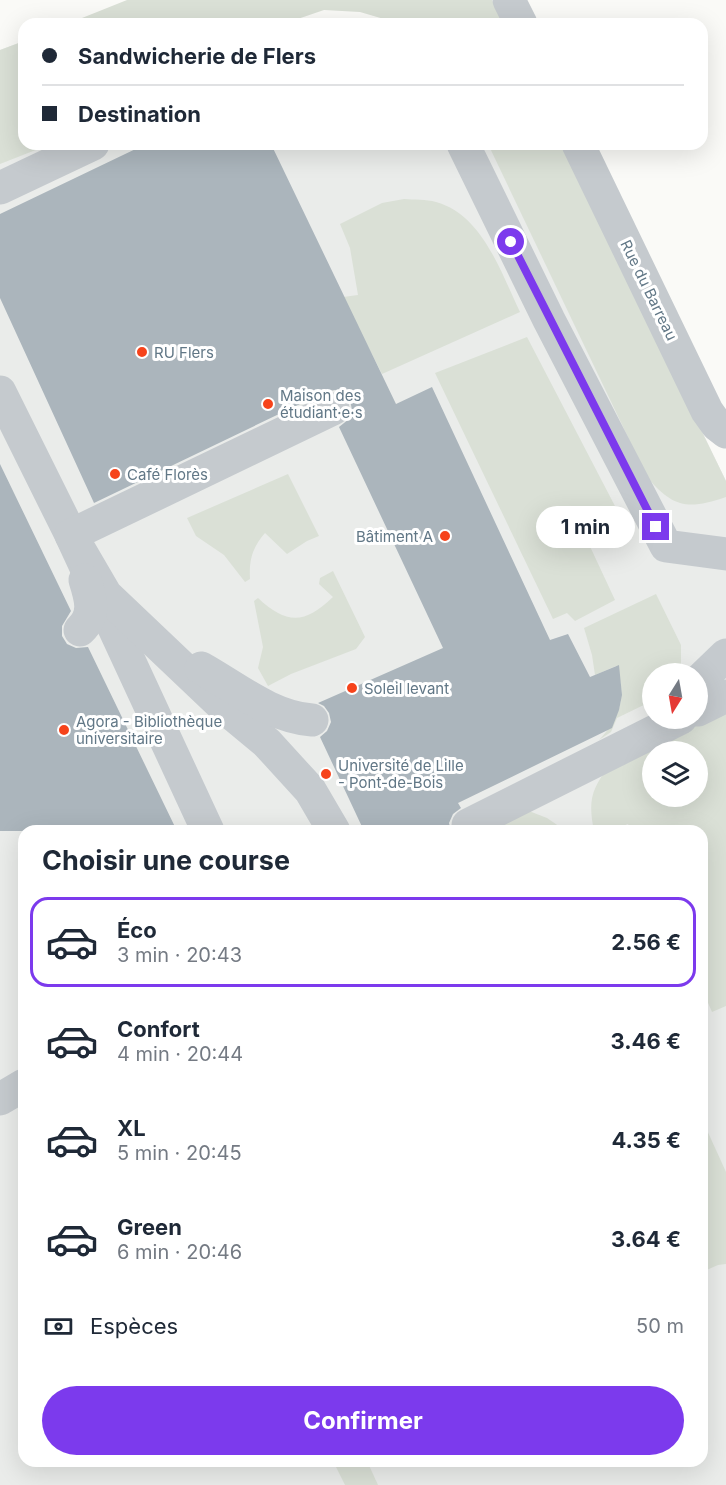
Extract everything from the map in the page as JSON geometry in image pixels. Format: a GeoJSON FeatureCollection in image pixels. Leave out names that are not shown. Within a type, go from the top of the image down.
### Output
{"type":"FeatureCollection","features":[{"type":"Feature","properties":{"kind":"street"},"geometry":{"type":"LineString","coordinates":[[509,0],[518,18]]}},
{"type":"Feature","properties":{"kind":"street"},"geometry":{"type":"LineString","coordinates":[[0,188],[80,150]]}},
{"type":"Feature","properties":{"kind":"street"},"geometry":{"type":"LineString","coordinates":[[466,150],[549,320],[666,546],[726,554]]}},
{"type":"Feature","properties":{"kind":"street","name":"Rue du Barreau"},"geometry":{"type":"LineString","coordinates":[[581,150],[707,411],[717,425],[726,432]]}},
{"type":"Feature","properties":{"kind":"street"},"geometry":{"type":"LineString","coordinates":[[0,392],[71,536],[205,825]]}},
{"type":"Feature","properties":{"kind":"street"},"geometry":{"type":"LineString","coordinates":[[71,536],[333,409]]}},
{"type":"Feature","properties":{"kind":"street"},"geometry":{"type":"LineString","coordinates":[[684,548],[726,529]]}},
{"type":"Feature","properties":{"kind":"street"},"geometry":{"type":"LineString","coordinates":[[71,536],[89,593],[91,607],[87,623],[80,630]]}},
{"type":"Feature","properties":{"kind":"street"},"geometry":{"type":"LineString","coordinates":[[71,536],[106,595],[225,708],[267,743],[310,790],[330,825]]}},
{"type":"Feature","properties":{"kind":"street"},"geometry":{"type":"LineString","coordinates":[[161,645],[277,713],[312,720]]}},
{"type":"Feature","properties":{"kind":"street"},"geometry":{"type":"LineString","coordinates":[[708,673],[726,656]]}},
{"type":"Feature","properties":{"kind":"street"},"geometry":{"type":"LineString","coordinates":[[708,705],[726,696]]}},
{"type":"Feature","properties":{"kind":"street"},"geometry":{"type":"LineString","coordinates":[[642,721],[622,735],[464,816],[657,729]]}},
{"type":"Feature","properties":{"kind":"street"},"geometry":{"type":"LineString","coordinates":[[0,1100],[18,1089]]}},
{"type":"Feature","properties":{"kind":"shaded area"},"geometry":{"type":"Polygon","coordinates":[[[127,0],[492,0],[501,18],[380,18],[360,12],[324,10],[301,18],[82,18],[127,0]]]}},
{"type":"Feature","properties":{"kind":"shaded area","name":"Université de Lille - Pont-de-Bois"},"geometry":{"type":"Polygon","coordinates":[[[18,43],[18,150],[565,150],[726,481],[726,1485],[0,1485],[0,50],[18,43]]]}},
{"type":"Feature","properties":{"kind":"shaded area"},"geometry":{"type":"Polygon","coordinates":[[[18,43],[18,150],[36,150],[0,164],[0,50],[18,43]]]}},
{"type":"Feature","properties":{"kind":"shaded area"},"geometry":{"type":"Polygon","coordinates":[[[491,150],[565,150],[726,481],[726,497],[701,504],[682,503],[665,495],[647,477],[491,150]]]}},
{"type":"Feature","properties":{"kind":"shaded area"},"geometry":{"type":"Polygon","coordinates":[[[404,199],[436,202],[466,219],[488,247],[520,312],[382,374],[343,297],[358,295],[350,248],[340,224],[382,203],[404,199]]]}},
{"type":"Feature","properties":{"kind":"shaded area"},"geometry":{"type":"Polygon","coordinates":[[[527,337],[616,508],[580,525],[615,600],[575,621],[567,613],[553,619],[435,373],[527,337]]]}},
{"type":"Feature","properties":{"kind":"shaded area"},"geometry":{"type":"Polygon","coordinates":[[[288,474],[319,536],[287,554],[265,533],[254,549],[250,579],[245,582],[224,555],[196,536],[187,518],[288,474]]]}},
{"type":"Feature","properties":{"kind":"shaded area"},"geometry":{"type":"Polygon","coordinates":[[[333,571],[365,637],[356,649],[291,674],[268,686],[258,668],[263,647],[254,601],[258,598],[268,607],[287,617],[305,616],[323,606],[333,597],[319,584],[320,578],[333,571]]]}},
{"type":"Feature","properties":{"kind":"shaded area"},"geometry":{"type":"Polygon","coordinates":[[[656,594],[681,645],[681,663],[642,663],[642,706],[617,718],[611,732],[599,740],[617,714],[621,687],[616,666],[595,675],[584,628],[656,594]]]}},
{"type":"Feature","properties":{"kind":"shaded area"},"geometry":{"type":"Polygon","coordinates":[[[726,708],[726,1006],[712,1012],[708,1003],[708,825],[593,825],[591,804],[595,789],[609,766],[642,750],[642,807],[708,807],[708,741],[659,741],[684,729],[708,729],[708,717],[726,708]]]}},
{"type":"Feature","properties":{"kind":"shaded area"},"geometry":{"type":"Polygon","coordinates":[[[529,811],[557,825],[492,825],[529,811]]]}},
{"type":"Feature","properties":{"kind":"shaded area"},"geometry":{"type":"Polygon","coordinates":[[[708,1132],[726,1172],[726,1264],[708,1269],[708,1132]]]}},
{"type":"Feature","properties":{"kind":"shaded area"},"geometry":{"type":"Polygon","coordinates":[[[336,1467],[370,1467],[378,1485],[345,1485],[336,1467]]]}},
{"type":"Feature","properties":{"kind":"building"},"geometry":{"type":"Polygon","coordinates":[[[133,150],[274,150],[396,404],[432,387],[550,640],[568,634],[590,677],[619,665],[622,695],[612,728],[458,803],[461,808],[453,814],[450,825],[361,825],[320,737],[327,731],[331,722],[329,713],[324,706],[318,703],[443,648],[339,427],[349,419],[352,410],[350,400],[335,390],[325,392],[94,503],[0,298],[0,214],[133,150]]]}},
{"type":"Feature","properties":{"kind":"building","name":"Agora - Bibliothèque universitaire"},"geometry":{"type":"Polygon","coordinates":[[[0,464],[71,611],[62,626],[62,636],[67,644],[76,648],[88,647],[174,825],[18,825],[18,831],[0,831],[0,464]]]}},
{"type":"Feature","properties":{"kind":"place","name":"RU Flers"},"geometry":{"type":"Point","coordinates":[142,352]}},
{"type":"Feature","properties":{"kind":"place","name":"Maison des étudiant·e·s"},"geometry":{"type":"Point","coordinates":[268,404]}},
{"type":"Feature","properties":{"kind":"place","name":"Café Florès"},"geometry":{"type":"Point","coordinates":[115,474]}},
{"type":"Feature","properties":{"kind":"place","name":"Bâtiment A"},"geometry":{"type":"Point","coordinates":[445,536]}},
{"type":"Feature","properties":{"kind":"place","name":"Soleil levant"},"geometry":{"type":"Point","coordinates":[352,688]}},
{"type":"Feature","properties":{"kind":"place","name":"Agora - Bibliothèque universitaire"},"geometry":{"type":"Point","coordinates":[64,730]}},
{"type":"Feature","properties":{"kind":"place","name":"Université de Lille - Pont-de-Bois"},"geometry":{"type":"Point","coordinates":[326,774]}},
{"type":"Feature","properties":{"kind":"route"},"geometry":{"type":"LineString","coordinates":[[511,242],[656,527]]}}]}
